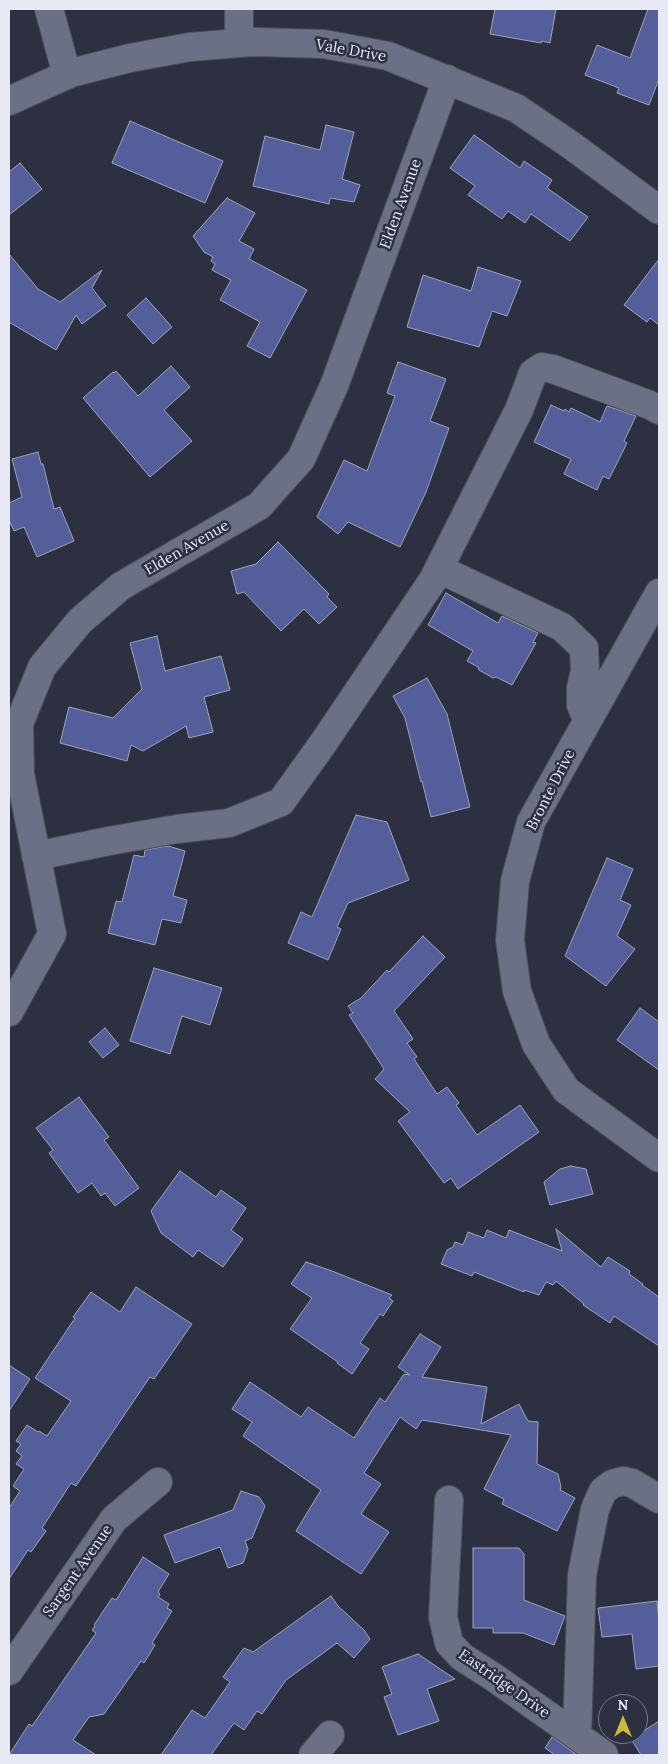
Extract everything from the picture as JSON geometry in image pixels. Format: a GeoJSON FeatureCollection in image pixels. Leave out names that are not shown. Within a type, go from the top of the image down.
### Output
{"type":"FeatureCollection","features":[{"type":"Feature","properties":{"kind":"street"},"geometry":{"type":"LineString","coordinates":[[48,9],[67,75]]}},
{"type":"Feature","properties":{"kind":"street"},"geometry":{"type":"LineString","coordinates":[[239,9],[239,43]]}},
{"type":"Feature","properties":{"kind":"street","name":"Vale Drive"},"geometry":{"type":"LineString","coordinates":[[9,101],[67,75],[130,58],[190,47],[257,42],[324,44],[388,56],[516,108],[568,143],[659,210]]}},
{"type":"Feature","properties":{"kind":"street","name":"Elden Avenue"},"geometry":{"type":"LineString","coordinates":[[9,1012],[52,934],[20,774],[19,724],[42,667],[80,621],[121,586],[259,506],[301,459],[334,386],[447,79]]}},
{"type":"Feature","properties":{"kind":"street"},"geometry":{"type":"LineString","coordinates":[[36,856],[157,832],[229,823],[281,802],[335,726],[433,580],[519,410],[533,373],[542,367],[553,369],[659,410]]}},
{"type":"Feature","properties":{"kind":"street"},"geometry":{"type":"LineString","coordinates":[[439,569],[562,627],[584,648],[585,671],[581,705],[584,712],[591,715]]}},
{"type":"Feature","properties":{"kind":"street","name":"Bronte Drive"},"geometry":{"type":"LineString","coordinates":[[659,593],[531,822],[515,881],[510,940],[517,991],[536,1044],[566,1090],[659,1158]]}},
{"type":"Feature","properties":{"kind":"street"},"geometry":{"type":"LineString","coordinates":[[577,1736],[582,1575],[595,1509],[603,1491],[612,1484],[624,1481],[632,1483],[659,1500]]}},
{"type":"Feature","properties":{"kind":"street","name":"Sargent Avenue"},"geometry":{"type":"LineString","coordinates":[[9,1670],[114,1519],[158,1482]]}},
{"type":"Feature","properties":{"kind":"street","name":"Eastridge Drive"},"geometry":{"type":"LineString","coordinates":[[449,1500],[443,1617],[449,1643],[462,1657],[604,1755]]}},
{"type":"Feature","properties":{"kind":"building"},"geometry":{"type":"Polygon","coordinates":[[[495,9],[556,9],[550,43],[490,34],[495,9]]]}},
{"type":"Feature","properties":{"kind":"building"},"geometry":{"type":"Polygon","coordinates":[[[648,9],[659,9],[659,79],[649,105],[617,93],[619,88],[585,75],[597,45],[630,58],[648,9]]]}},
{"type":"Feature","properties":{"kind":"building"},"geometry":{"type":"Polygon","coordinates":[[[130,121],[223,161],[205,203],[112,163],[130,121]]]}},
{"type":"Feature","properties":{"kind":"building"},"geometry":{"type":"Polygon","coordinates":[[[326,125],[354,132],[342,179],[360,185],[354,202],[330,198],[329,204],[253,186],[265,136],[320,150],[326,125]]]}},
{"type":"Feature","properties":{"kind":"building"},"geometry":{"type":"Polygon","coordinates":[[[474,135],[520,168],[524,161],[552,180],[547,188],[588,217],[570,241],[531,214],[525,223],[508,211],[502,219],[468,195],[475,186],[450,168],[474,135]]]}},
{"type":"Feature","properties":{"kind":"building"},"geometry":{"type":"Polygon","coordinates":[[[20,163],[42,189],[9,215],[9,172],[20,163]]]}},
{"type":"Feature","properties":{"kind":"building"},"geometry":{"type":"Polygon","coordinates":[[[227,198],[255,213],[239,241],[254,249],[249,259],[307,290],[270,358],[247,346],[260,322],[220,300],[231,280],[212,270],[215,264],[211,261],[213,257],[204,252],[193,236],[227,198]]]}},
{"type":"Feature","properties":{"kind":"building"},"geometry":{"type":"Polygon","coordinates":[[[9,254],[38,289],[60,302],[102,270],[92,288],[106,306],[82,324],[76,315],[56,350],[9,322],[9,254]]]}},
{"type":"Feature","properties":{"kind":"building"},"geometry":{"type":"Polygon","coordinates":[[[659,259],[659,325],[650,318],[647,322],[624,305],[659,259]]]}},
{"type":"Feature","properties":{"kind":"building"},"geometry":{"type":"Polygon","coordinates":[[[478,267],[521,281],[507,316],[492,311],[479,347],[407,327],[423,275],[471,291],[478,267]]]}},
{"type":"Feature","properties":{"kind":"building"},"geometry":{"type":"Polygon","coordinates":[[[146,298],[172,327],[153,344],[127,315],[146,298]]]}},
{"type":"Feature","properties":{"kind":"building"},"geometry":{"type":"Polygon","coordinates":[[[398,362],[446,379],[430,421],[449,428],[426,492],[400,547],[348,522],[338,534],[317,517],[344,460],[367,471],[395,396],[387,393],[398,362]]]}},
{"type":"Feature","properties":{"kind":"building"},"geometry":{"type":"Polygon","coordinates":[[[171,366],[190,387],[164,410],[192,441],[150,477],[83,398],[116,371],[138,396],[171,366]]]}},
{"type":"Feature","properties":{"kind":"building"},"geometry":{"type":"Polygon","coordinates":[[[551,405],[569,412],[571,408],[600,422],[607,406],[636,416],[624,441],[627,443],[609,479],[603,476],[597,490],[564,474],[571,459],[534,442],[551,405]]]}},
{"type":"Feature","properties":{"kind":"building"},"geometry":{"type":"Polygon","coordinates":[[[38,452],[41,464],[43,464],[54,509],[60,507],[74,541],[37,557],[24,527],[14,531],[9,520],[9,503],[22,497],[12,459],[38,452]]]}},
{"type":"Feature","properties":{"kind":"building"},"geometry":{"type":"Polygon","coordinates":[[[278,542],[329,594],[327,597],[337,607],[319,624],[304,609],[281,631],[244,592],[237,594],[231,571],[256,564],[278,542]]]}},
{"type":"Feature","properties":{"kind":"building"},"geometry":{"type":"Polygon","coordinates":[[[446,593],[498,623],[502,616],[538,633],[533,642],[536,643],[512,685],[479,670],[478,667],[467,661],[473,651],[428,625],[446,593]]]}},
{"type":"Feature","properties":{"kind":"building"},"geometry":{"type":"Polygon","coordinates":[[[157,636],[165,671],[221,656],[230,690],[204,697],[213,732],[189,738],[186,726],[143,751],[131,745],[127,761],[60,743],[69,707],[113,718],[142,689],[130,643],[157,636]]]}},
{"type":"Feature","properties":{"kind":"building"},"geometry":{"type":"Polygon","coordinates":[[[427,678],[447,714],[470,807],[431,817],[405,718],[393,696],[427,678]]]}},
{"type":"Feature","properties":{"kind":"building"},"geometry":{"type":"Polygon","coordinates":[[[356,815],[387,822],[409,880],[348,903],[337,927],[341,929],[328,960],[288,943],[301,912],[312,917],[356,815]]]}},
{"type":"Feature","properties":{"kind":"building"},"geometry":{"type":"Polygon","coordinates":[[[168,846],[185,851],[173,896],[187,900],[181,923],[162,919],[155,945],[108,933],[116,901],[122,902],[134,855],[144,857],[145,850],[168,846]]]}},
{"type":"Feature","properties":{"kind":"building"},"geometry":{"type":"Polygon","coordinates":[[[607,858],[633,869],[620,900],[631,905],[617,936],[635,949],[606,986],[565,956],[607,858]]]}},
{"type":"Feature","properties":{"kind":"building"},"geometry":{"type":"Polygon","coordinates":[[[423,936],[445,957],[394,1011],[413,1039],[407,1043],[417,1057],[414,1059],[437,1094],[447,1087],[459,1103],[456,1105],[477,1135],[520,1105],[539,1132],[458,1189],[451,1178],[444,1183],[398,1121],[410,1112],[375,1079],[384,1069],[349,1015],[353,1013],[348,1006],[361,998],[387,970],[389,972],[423,936]]]}},
{"type":"Feature","properties":{"kind":"building"},"geometry":{"type":"Polygon","coordinates":[[[154,968],[222,988],[210,1025],[182,1016],[170,1054],[130,1041],[154,968]]]}},
{"type":"Feature","properties":{"kind":"building"},"geometry":{"type":"Polygon","coordinates":[[[640,1008],[659,1022],[659,1070],[617,1040],[640,1008]]]}},
{"type":"Feature","properties":{"kind":"building"},"geometry":{"type":"Polygon","coordinates":[[[105,1028],[119,1045],[103,1058],[89,1042],[105,1028]]]}},
{"type":"Feature","properties":{"kind":"building"},"geometry":{"type":"Polygon","coordinates":[[[79,1097],[109,1137],[104,1140],[139,1188],[115,1206],[105,1193],[101,1196],[92,1183],[78,1193],[49,1153],[53,1150],[36,1128],[79,1097]]]}},
{"type":"Feature","properties":{"kind":"building"},"geometry":{"type":"Polygon","coordinates":[[[571,1166],[586,1169],[593,1194],[550,1205],[544,1182],[560,1169],[571,1166]]]}},
{"type":"Feature","properties":{"kind":"building"},"geometry":{"type":"Polygon","coordinates":[[[180,1171],[216,1197],[221,1190],[246,1208],[231,1230],[243,1239],[223,1267],[198,1250],[193,1257],[161,1233],[151,1211],[180,1171]]]}},
{"type":"Feature","properties":{"kind":"building"},"geometry":{"type":"Polygon","coordinates":[[[556,1229],[601,1267],[608,1257],[630,1271],[629,1274],[659,1297],[659,1346],[614,1316],[610,1323],[583,1305],[556,1281],[553,1285],[546,1282],[539,1295],[524,1290],[524,1292],[474,1272],[472,1276],[441,1264],[447,1250],[453,1247],[455,1242],[463,1245],[468,1232],[484,1238],[487,1230],[506,1238],[509,1230],[562,1251],[556,1229]]]}},
{"type":"Feature","properties":{"kind":"building"},"geometry":{"type":"Polygon","coordinates":[[[306,1262],[392,1295],[389,1298],[393,1301],[383,1316],[380,1314],[360,1343],[369,1349],[352,1374],[290,1329],[312,1298],[291,1284],[306,1262]]]}},
{"type":"Feature","properties":{"kind":"building"},"geometry":{"type":"Polygon","coordinates":[[[136,1287],[192,1324],[154,1379],[150,1377],[76,1486],[71,1483],[42,1528],[46,1531],[31,1552],[28,1550],[9,1579],[9,1508],[20,1491],[13,1486],[24,1469],[16,1464],[22,1456],[16,1451],[21,1444],[16,1441],[27,1425],[47,1436],[71,1401],[35,1378],[91,1292],[120,1312],[136,1287]]]}},
{"type":"Feature","properties":{"kind":"building"},"geometry":{"type":"Polygon","coordinates":[[[420,1334],[441,1347],[422,1377],[487,1387],[481,1424],[519,1404],[528,1421],[538,1422],[537,1464],[558,1474],[560,1490],[575,1498],[557,1531],[502,1504],[504,1499],[484,1489],[511,1435],[422,1420],[416,1429],[400,1417],[364,1473],[381,1484],[361,1514],[389,1532],[361,1574],[296,1531],[321,1490],[243,1436],[252,1422],[232,1409],[250,1382],[301,1417],[308,1407],[354,1438],[380,1398],[385,1402],[404,1374],[410,1375],[398,1367],[420,1334]]]}},
{"type":"Feature","properties":{"kind":"building"},"geometry":{"type":"Polygon","coordinates":[[[9,1365],[30,1379],[9,1411],[9,1365]]]}},
{"type":"Feature","properties":{"kind":"building"},"geometry":{"type":"Polygon","coordinates":[[[241,1491],[259,1497],[265,1506],[252,1538],[245,1541],[248,1549],[243,1563],[228,1568],[220,1547],[175,1563],[164,1535],[233,1510],[241,1491]]]}},
{"type":"Feature","properties":{"kind":"building"},"geometry":{"type":"Polygon","coordinates":[[[473,1548],[519,1548],[524,1554],[524,1600],[565,1616],[554,1645],[523,1633],[493,1633],[493,1628],[473,1628],[473,1548]]]}},
{"type":"Feature","properties":{"kind":"building"},"geometry":{"type":"Polygon","coordinates":[[[143,1557],[169,1574],[158,1592],[160,1594],[158,1597],[169,1604],[167,1608],[172,1611],[152,1643],[155,1645],[144,1663],[141,1661],[104,1714],[89,1717],[73,1740],[96,1755],[9,1755],[29,1724],[32,1726],[96,1633],[92,1630],[94,1625],[112,1598],[116,1600],[143,1557]]]}},
{"type":"Feature","properties":{"kind":"building"},"geometry":{"type":"Polygon","coordinates":[[[331,1596],[338,1606],[364,1630],[370,1639],[354,1658],[337,1643],[286,1680],[262,1714],[257,1711],[244,1730],[234,1723],[211,1755],[161,1755],[192,1710],[205,1718],[230,1682],[223,1677],[244,1648],[253,1652],[331,1596]]]}},
{"type":"Feature","properties":{"kind":"building"},"geometry":{"type":"Polygon","coordinates":[[[657,1601],[659,1666],[636,1669],[632,1634],[602,1637],[598,1608],[657,1601]]]}},
{"type":"Feature","properties":{"kind":"building"},"geometry":{"type":"Polygon","coordinates":[[[418,1654],[455,1679],[427,1689],[439,1721],[398,1735],[384,1697],[392,1694],[382,1667],[418,1654]]]}},
{"type":"Feature","properties":{"kind":"building"},"geometry":{"type":"Polygon","coordinates":[[[659,1721],[659,1755],[641,1755],[634,1744],[648,1744],[648,1728],[659,1721]]]}},
{"type":"Feature","properties":{"kind":"building"},"geometry":{"type":"Polygon","coordinates":[[[552,1737],[577,1755],[555,1755],[545,1748],[552,1737]]]}}]}
